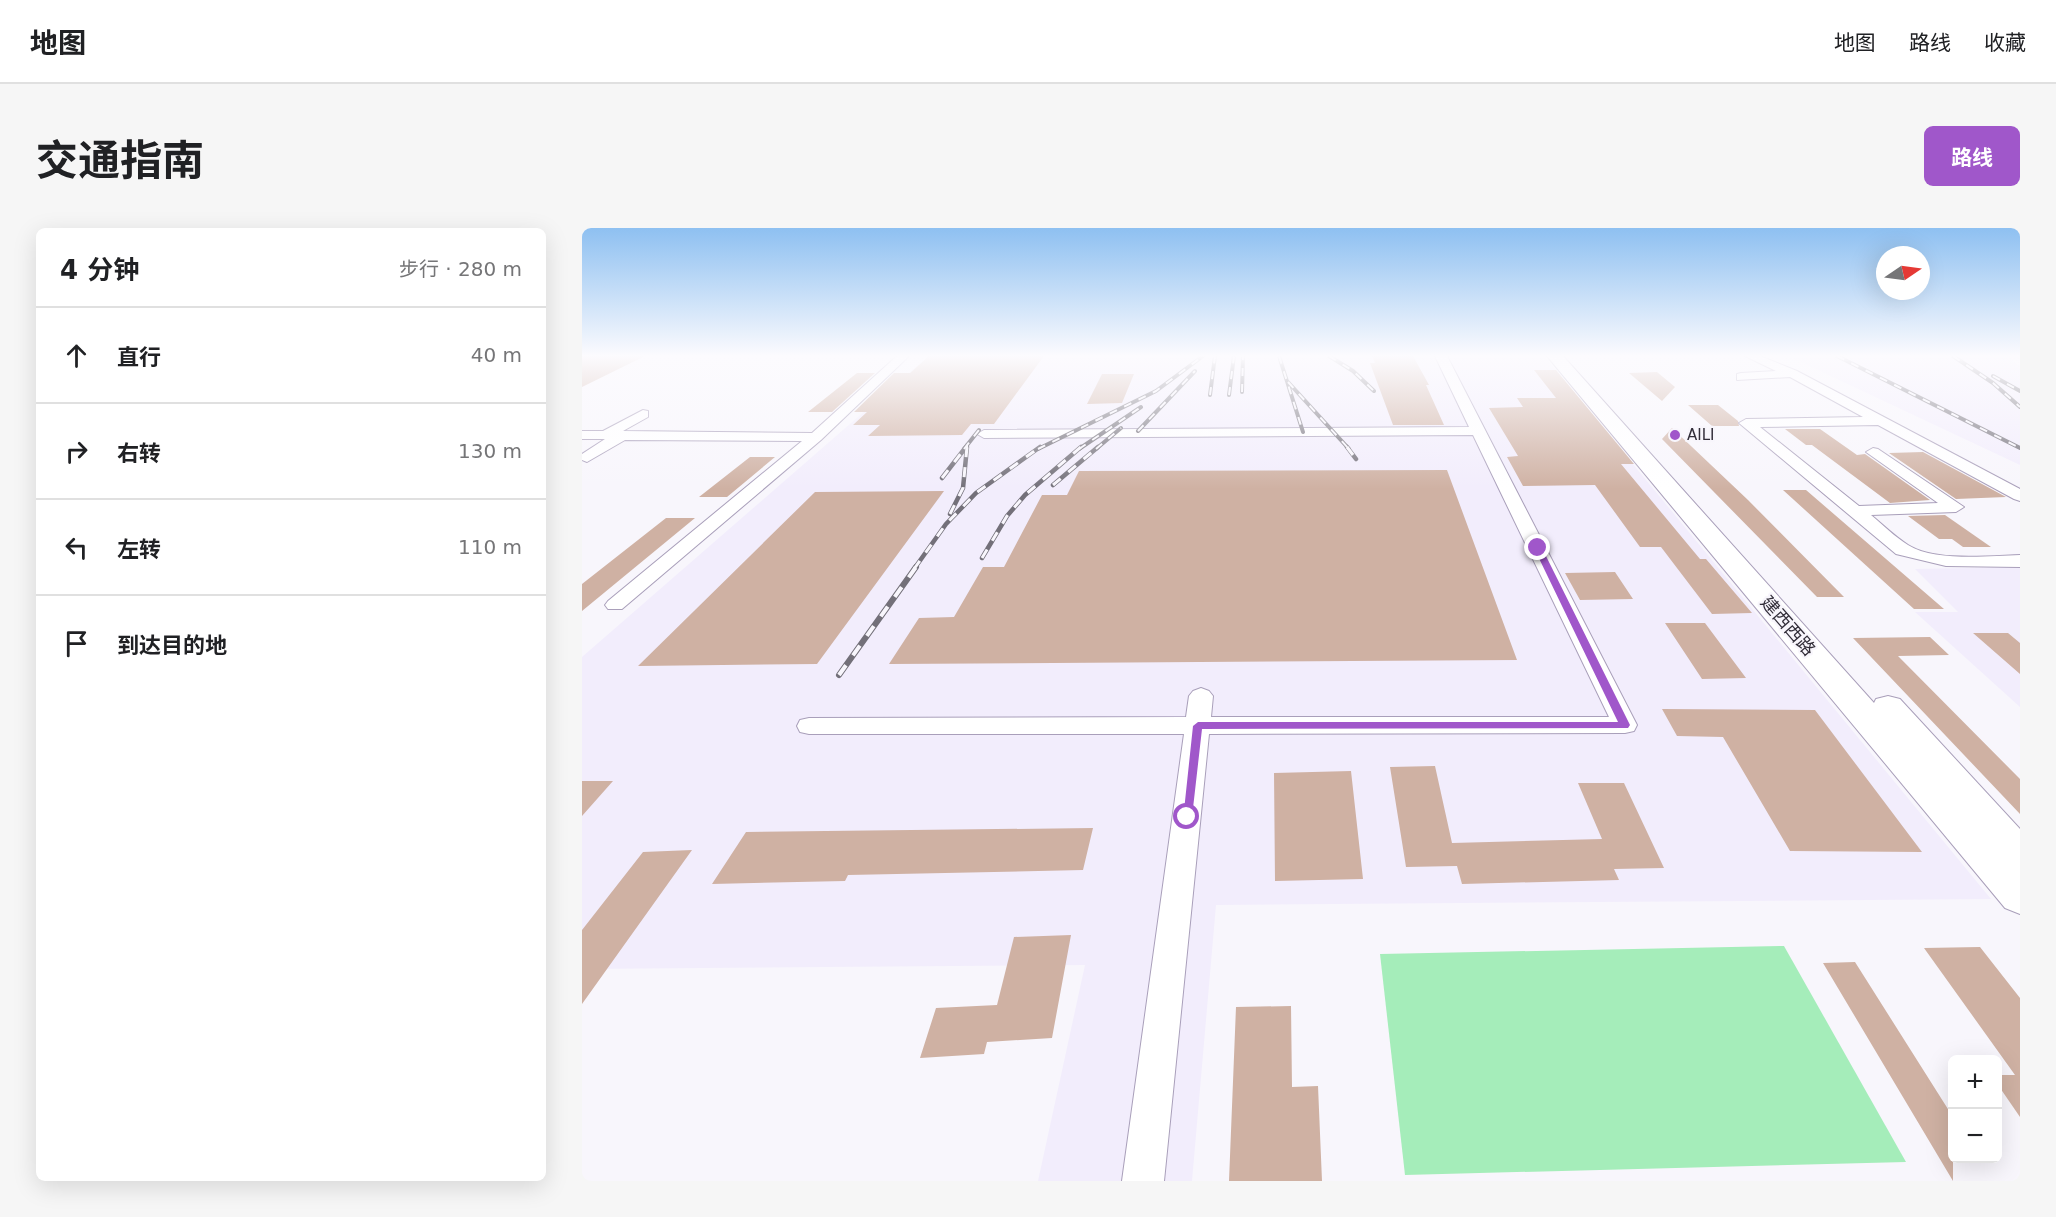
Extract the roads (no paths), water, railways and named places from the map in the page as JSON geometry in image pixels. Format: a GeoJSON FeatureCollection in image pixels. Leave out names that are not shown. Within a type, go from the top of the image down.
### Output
{"type":"FeatureCollection","features":[{"type":"Feature","properties":{"kind":"highway","name":"建西西路"},"geometry":{"type":"LineString","coordinates":[[1593,400],[2020,896]]}},
{"type":"Feature","properties":{"kind":"highway","name":"建西西路"},"geometry":{"type":"LineString","coordinates":[[1609,400],[2020,856]]}},
{"type":"Feature","properties":{"kind":"street"},"geometry":{"type":"LineString","coordinates":[[615,605],[856,400]]}},
{"type":"Feature","properties":{"kind":"street"},"geometry":{"type":"LineString","coordinates":[[809,726],[1199,711],[1625,725],[1464,400]]}},
{"type":"Feature","properties":{"kind":"street"},"geometry":{"type":"LineString","coordinates":[[1844,400],[2020,496]]}},
{"type":"Feature","properties":{"kind":"street"},"geometry":{"type":"LineString","coordinates":[[606,435],[643,414]]}},
{"type":"Feature","properties":{"kind":"street"},"geometry":{"type":"LineString","coordinates":[[1882,420],[1746,423],[1892,543],[1922,558],[1947,563],[2020,561]]}},
{"type":"Feature","properties":{"kind":"street"},"geometry":{"type":"LineString","coordinates":[[984,434],[1479,431]]}},
{"type":"Feature","properties":{"kind":"street"},"geometry":{"type":"LineString","coordinates":[[582,435],[816,437]]}},
{"type":"Feature","properties":{"kind":"street"},"geometry":{"type":"LineString","coordinates":[[587,457],[622,435]]}},
{"type":"Feature","properties":{"kind":"street"},"geometry":{"type":"LineString","coordinates":[[1854,511],[1956,507],[1873,452]]}},
{"type":"Feature","properties":{"kind":"street"},"geometry":{"type":"LineString","coordinates":[[1143,1181],[1199,711]]}},
{"type":"Feature","properties":{"kind":"railway"},"geometry":{"type":"LineString","coordinates":[[1038,449],[1137,400]]}},
{"type":"Feature","properties":{"kind":"railway"},"geometry":{"type":"LineString","coordinates":[[1138,431],[1167,400]]}},
{"type":"Feature","properties":{"kind":"railway"},"geometry":{"type":"LineString","coordinates":[[1293,400],[1303,432]]}},
{"type":"Feature","properties":{"kind":"railway"},"geometry":{"type":"LineString","coordinates":[[1305,400],[1349,449]]}},
{"type":"Feature","properties":{"kind":"railway"},"geometry":{"type":"LineString","coordinates":[[1925,400],[2020,448]]}},
{"type":"Feature","properties":{"kind":"railway"},"geometry":{"type":"LineString","coordinates":[[2013,400],[2020,407]]}},
{"type":"Feature","properties":{"kind":"railway"},"geometry":{"type":"LineString","coordinates":[[1079,449],[1141,407]]}},
{"type":"Feature","properties":{"kind":"railway"},"geometry":{"type":"LineString","coordinates":[[1096,449],[1121,428]]}},
{"type":"Feature","properties":{"kind":"railway"},"geometry":{"type":"LineString","coordinates":[[967,445],[979,430]]}},
{"type":"Feature","properties":{"kind":"railway"},"geometry":{"type":"LineString","coordinates":[[964,449],[967,445]]}},
{"type":"Feature","properties":{"kind":"railway"},"geometry":{"type":"LineString","coordinates":[[942,478],[966,447]]}},
{"type":"Feature","properties":{"kind":"railway"},"geometry":{"type":"LineString","coordinates":[[950,514],[963,488],[967,447]]}},
{"type":"Feature","properties":{"kind":"railway"},"geometry":{"type":"LineString","coordinates":[[914,569],[946,524],[976,493],[1040,447]]}},
{"type":"Feature","properties":{"kind":"railway"},"geometry":{"type":"LineString","coordinates":[[982,558],[1007,516],[1025,495],[1081,447]]}},
{"type":"Feature","properties":{"kind":"railway"},"geometry":{"type":"LineString","coordinates":[[1053,485],[1098,447]]}},
{"type":"Feature","properties":{"kind":"railway"},"geometry":{"type":"LineString","coordinates":[[1347,447],[1356,459]]}},
{"type":"Feature","properties":{"kind":"railway"},"geometry":{"type":"LineString","coordinates":[[839,675],[916,567]]}},
{"type":"Feature","properties":{"kind":"place","name":"AILI"},"geometry":{"type":"Point","coordinates":[1675,435]}}]}
